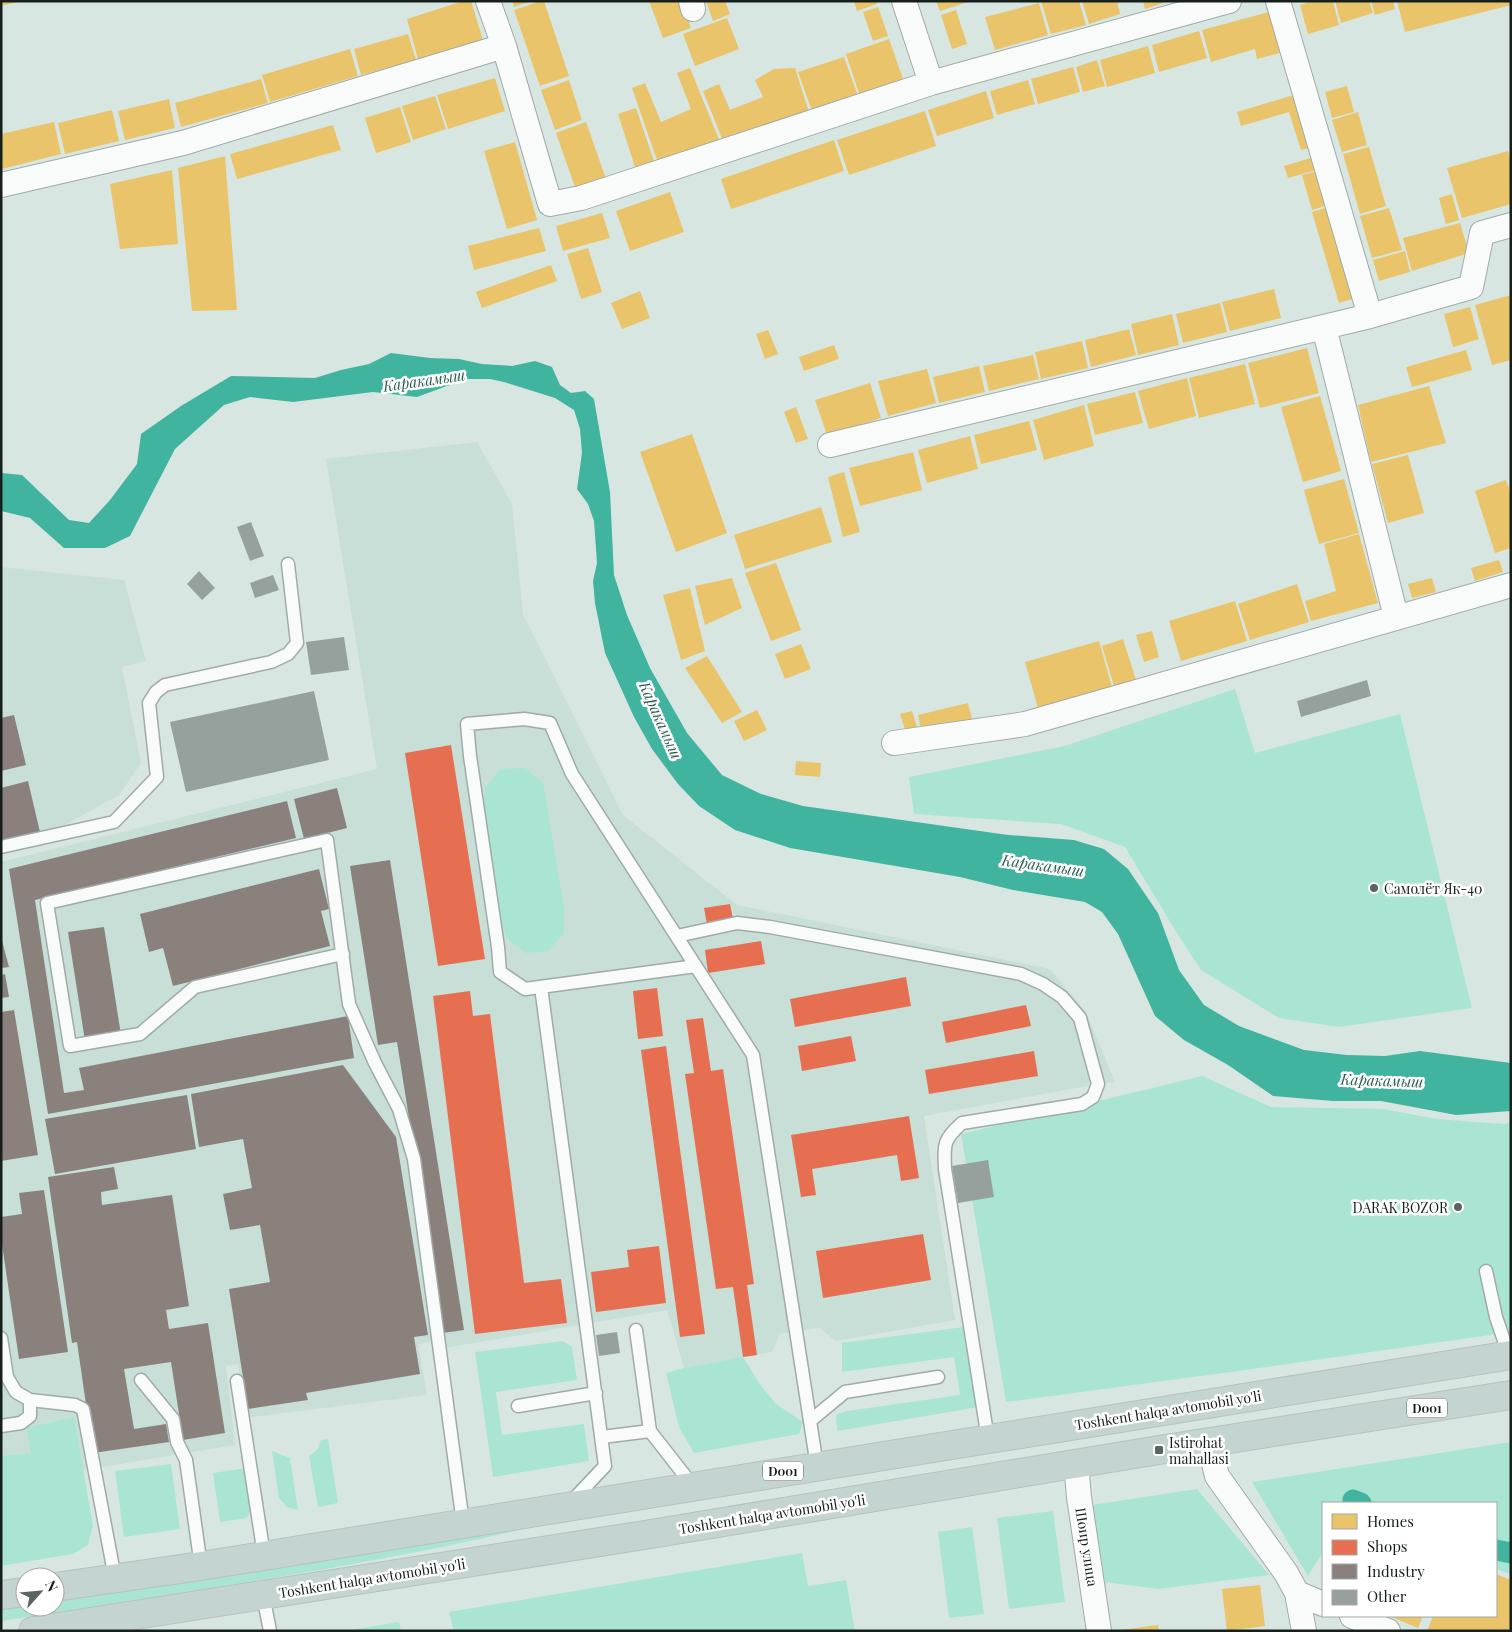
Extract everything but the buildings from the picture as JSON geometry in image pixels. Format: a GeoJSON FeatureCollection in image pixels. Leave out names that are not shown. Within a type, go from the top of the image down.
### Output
{"type":"FeatureCollection","features":[{"type":"Feature","properties":{"kind":"highway","name":"Toshkent halqa avtomobil yo'li"},"geometry":{"type":"LineString","coordinates":[[65,1586],[264,1556],[643,1493],[1510,1355]]}},
{"type":"Feature","properties":{"kind":"highway","name":"Toshkent halqa avtomobil yo'li"},"geometry":{"type":"LineString","coordinates":[[33,1631],[137,1623],[263,1595],[651,1534],[1076,1463],[1511,1395]]}},
{"type":"Feature","properties":{"kind":"highway"},"geometry":{"type":"LineString","coordinates":[[643,1493],[651,1534]]}},
{"type":"Feature","properties":{"kind":"highway"},"geometry":{"type":"LineString","coordinates":[[1,1595],[15,1593]]}},
{"type":"Feature","properties":{"kind":"street"},"geometry":{"type":"LineString","coordinates":[[488,1],[504,46],[550,204],[581,198],[931,83],[1229,1]]}},
{"type":"Feature","properties":{"kind":"street"},"geometry":{"type":"LineString","coordinates":[[904,1],[931,83]]}},
{"type":"Feature","properties":{"kind":"street"},"geometry":{"type":"LineString","coordinates":[[1278,1],[1370,316]]}},
{"type":"Feature","properties":{"kind":"street"},"geometry":{"type":"LineString","coordinates":[[1,185],[183,143],[504,46]]}},
{"type":"Feature","properties":{"kind":"street"},"geometry":{"type":"LineString","coordinates":[[830,445],[1370,316],[1471,287],[1482,233],[1511,225]]}},
{"type":"Feature","properties":{"kind":"street"},"geometry":{"type":"LineString","coordinates":[[1324,327],[1396,617]]}},
{"type":"Feature","properties":{"kind":"street"},"geometry":{"type":"LineString","coordinates":[[894,743],[1026,724],[1511,585]]}},
{"type":"Feature","properties":{"kind":"street"},"geometry":{"type":"LineString","coordinates":[[1209,1442],[1216,1476],[1286,1573],[1297,1593],[1304,1631]]}},
{"type":"Feature","properties":{"kind":"street","name":"Шоир улица"},"geometry":{"type":"LineString","coordinates":[[1076,1463],[1079,1497],[1099,1631]]}},
{"type":"Feature","properties":{"kind":"street"},"geometry":{"type":"LineString","coordinates":[[1297,1593],[1322,1604]]}},
{"type":"Feature","properties":{"kind":"street"},"geometry":{"type":"LineString","coordinates":[[1354,1617],[1388,1631]]}},
{"type":"Feature","properties":{"kind":"lane"},"geometry":{"type":"LineString","coordinates":[[1,847],[114,822],[157,777],[149,703],[156,692],[165,685],[271,662],[288,654],[297,643],[288,564]]}},
{"type":"Feature","properties":{"kind":"lane"},"geometry":{"type":"LineString","coordinates":[[696,966],[525,989],[500,972],[467,724],[524,719],[550,723],[572,774],[677,936],[753,1055],[817,1466]]}},
{"type":"Feature","properties":{"kind":"lane"},"geometry":{"type":"LineString","coordinates":[[343,954],[195,987],[140,1034],[70,1046],[47,903],[327,840],[343,954],[349,1004],[375,1063],[399,1109],[414,1159],[463,1523]]}},
{"type":"Feature","properties":{"kind":"lane"},"geometry":{"type":"LineString","coordinates":[[677,936],[737,924],[770,927],[1021,974],[1044,984],[1062,997],[1080,1018],[1098,1084],[1094,1096],[1082,1104],[962,1123],[950,1134],[944,1149],[945,1169],[988,1439]]}},
{"type":"Feature","properties":{"kind":"lane"},"geometry":{"type":"LineString","coordinates":[[541,987],[605,1466],[568,1506]]}},
{"type":"Feature","properties":{"kind":"lane"},"geometry":{"type":"LineString","coordinates":[[1486,1271],[1496,1317],[1510,1355]]}},
{"type":"Feature","properties":{"kind":"lane"},"geometry":{"type":"LineString","coordinates":[[636,1330],[650,1431],[693,1486]]}},
{"type":"Feature","properties":{"kind":"lane"},"geometry":{"type":"LineString","coordinates":[[1,1338],[8,1377],[16,1392],[30,1400],[75,1405],[83,1409],[115,1578]]}},
{"type":"Feature","properties":{"kind":"lane"},"geometry":{"type":"LineString","coordinates":[[810,1422],[844,1392],[938,1377]]}},
{"type":"Feature","properties":{"kind":"lane"},"geometry":{"type":"LineString","coordinates":[[141,1380],[173,1419],[177,1442],[186,1460],[201,1566]]}},
{"type":"Feature","properties":{"kind":"lane"},"geometry":{"type":"LineString","coordinates":[[237,1381],[264,1556]]}},
{"type":"Feature","properties":{"kind":"lane"},"geometry":{"type":"LineString","coordinates":[[518,1406],[596,1393]]}},
{"type":"Feature","properties":{"kind":"lane"},"geometry":{"type":"LineString","coordinates":[[1,1426],[21,1423],[30,1416],[30,1400]]}},
{"type":"Feature","properties":{"kind":"lane"},"geometry":{"type":"LineString","coordinates":[[602,1437],[650,1431]]}},
{"type":"Feature","properties":{"kind":"lane"},"geometry":{"type":"LineString","coordinates":[[263,1595],[270,1631]]}},
{"type":"Feature","properties":{"kind":"shaded area"},"geometry":{"type":"Polygon","coordinates":[[[477,442],[512,504],[523,614],[623,815],[737,905],[1050,969],[1086,1012],[1115,1082],[924,1116],[955,1320],[836,1341],[819,1328],[796,1331],[780,1334],[772,1352],[684,1368],[667,1310],[433,1350],[431,1341],[418,1344],[427,1395],[245,1418],[238,1364],[226,1366],[235,1445],[90,1469],[1,1479],[1,862],[377,769],[326,459],[477,442]]]}},
{"type":"Feature","properties":{"kind":"shaded area"},"geometry":{"type":"Polygon","coordinates":[[[1,567],[124,580],[146,661],[122,667],[141,763],[119,795],[52,832],[1,843],[1,567]]]}},
{"type":"Feature","properties":{"kind":"shaded area"},"geometry":{"type":"Polygon","coordinates":[[[1235,689],[1255,753],[1400,714],[1472,1008],[1339,1027],[1279,1018],[1201,970],[1125,847],[1061,824],[914,814],[909,777],[1065,746],[1235,689]]]}},
{"type":"Feature","properties":{"kind":"shaded area"},"geometry":{"type":"Polygon","coordinates":[[[525,768],[543,783],[564,908],[564,933],[548,951],[525,953],[506,937],[500,914],[484,813],[485,788],[500,769],[525,768]]]}},
{"type":"Feature","properties":{"kind":"shaded area"},"geometry":{"type":"Polygon","coordinates":[[[1202,1076],[1271,1107],[1383,1109],[1437,1119],[1511,1123],[1511,1332],[1006,1402],[961,1134],[1202,1076]]]}},
{"type":"Feature","properties":{"kind":"shaded area"},"geometry":{"type":"Polygon","coordinates":[[[964,1327],[979,1407],[837,1431],[836,1415],[847,1411],[960,1395],[954,1357],[842,1372],[842,1343],[964,1327]]]}},
{"type":"Feature","properties":{"kind":"shaded area"},"geometry":{"type":"Polygon","coordinates":[[[563,1341],[572,1347],[577,1380],[496,1392],[502,1435],[584,1424],[589,1461],[493,1477],[475,1352],[563,1341]]]}},
{"type":"Feature","properties":{"kind":"shaded area"},"geometry":{"type":"Polygon","coordinates":[[[743,1357],[759,1383],[776,1404],[803,1422],[799,1434],[694,1453],[679,1427],[666,1373],[743,1357]]]}},
{"type":"Feature","properties":{"kind":"shaded area"},"geometry":{"type":"Polygon","coordinates":[[[74,1417],[93,1526],[88,1545],[73,1554],[1,1566],[1,1456],[31,1453],[27,1428],[74,1417]]]}},
{"type":"Feature","properties":{"kind":"shaded area"},"geometry":{"type":"Polygon","coordinates":[[[328,1439],[338,1503],[318,1507],[309,1456],[317,1450],[321,1440],[328,1439]]]}},
{"type":"Feature","properties":{"kind":"shaded area"},"geometry":{"type":"Polygon","coordinates":[[[1511,1442],[1511,1574],[1497,1569],[1497,1502],[1322,1502],[1322,1554],[1308,1576],[1252,1482],[1511,1442]]]}},
{"type":"Feature","properties":{"kind":"shaded area"},"geometry":{"type":"Polygon","coordinates":[[[272,1451],[290,1458],[298,1510],[287,1507],[279,1498],[272,1451]]]}},
{"type":"Feature","properties":{"kind":"shaded area"},"geometry":{"type":"Polygon","coordinates":[[[171,1464],[180,1529],[124,1537],[115,1471],[171,1464]]]}},
{"type":"Feature","properties":{"kind":"shaded area"},"geometry":{"type":"Polygon","coordinates":[[[246,1468],[252,1508],[247,1518],[220,1522],[213,1473],[246,1468]]]}},
{"type":"Feature","properties":{"kind":"shaded area"},"geometry":{"type":"Polygon","coordinates":[[[1197,1489],[1269,1575],[1158,1589],[1105,1582],[1092,1505],[1197,1489]]]}},
{"type":"Feature","properties":{"kind":"shaded area"},"geometry":{"type":"Polygon","coordinates":[[[1053,1511],[1065,1602],[1009,1609],[997,1518],[1053,1511]]]}},
{"type":"Feature","properties":{"kind":"shaded area"},"geometry":{"type":"Polygon","coordinates":[[[545,1524],[342,1566],[65,1611],[65,1598],[545,1524]]]}},
{"type":"Feature","properties":{"kind":"shaded area"},"geometry":{"type":"Polygon","coordinates":[[[972,1527],[984,1614],[949,1618],[938,1532],[972,1527]]]}},
{"type":"Feature","properties":{"kind":"shaded area"},"geometry":{"type":"Polygon","coordinates":[[[802,1553],[808,1586],[846,1580],[855,1631],[454,1631],[449,1612],[802,1553]]]}},
{"type":"Feature","properties":{"kind":"shaded area"},"geometry":{"type":"Polygon","coordinates":[[[15,1607],[15,1617],[27,1617],[1,1621],[1,1609],[15,1607]]]}},
{"type":"Feature","properties":{"kind":"shaded area"},"geometry":{"type":"Polygon","coordinates":[[[399,1622],[401,1631],[351,1630],[399,1622]]]}},
{"type":"Feature","properties":{"kind":"water","name":"Каракамыш"},"geometry":{"type":"Polygon","coordinates":[[[391,353],[512,366],[535,361],[552,367],[560,385],[571,393],[585,391],[594,399],[610,492],[614,575],[627,615],[650,668],[687,733],[722,775],[761,794],[803,806],[1008,835],[1074,840],[1104,849],[1128,869],[1158,913],[1179,970],[1204,1005],[1239,1026],[1304,1050],[1347,1055],[1385,1056],[1420,1051],[1511,1063],[1511,1111],[1456,1115],[1381,1101],[1333,1101],[1273,1096],[1228,1065],[1184,1040],[1155,1016],[1118,934],[1102,912],[1085,902],[1013,890],[960,877],[790,848],[735,830],[699,806],[678,784],[652,749],[634,717],[605,653],[595,603],[593,581],[597,563],[594,521],[588,504],[577,489],[582,453],[580,429],[574,410],[555,398],[490,379],[466,379],[417,397],[373,392],[293,402],[250,397],[224,405],[175,449],[130,536],[105,548],[64,548],[30,518],[1,511],[1,473],[22,475],[69,520],[89,523],[110,500],[137,464],[141,434],[181,406],[231,376],[315,378],[369,364],[391,353]]]}},
{"type":"Feature","properties":{"kind":"waterway"},"geometry":{"type":"LineString","coordinates":[[1353,1500],[1358,1502]]}},
{"type":"Feature","properties":{"kind":"waterway"},"geometry":{"type":"LineString","coordinates":[[1497,1550],[1511,1553]]}},
{"type":"Feature","properties":{"kind":"place","name":"Самолёт Як-40"},"geometry":{"type":"Point","coordinates":[1374,888]}},
{"type":"Feature","properties":{"kind":"place","name":"DARAK BOZOR"},"geometry":{"type":"Point","coordinates":[1458,1207]}},
{"type":"Feature","properties":{"kind":"place","name":"Istirohat mahallasi"},"geometry":{"type":"Point","coordinates":[1159,1450]}}]}
